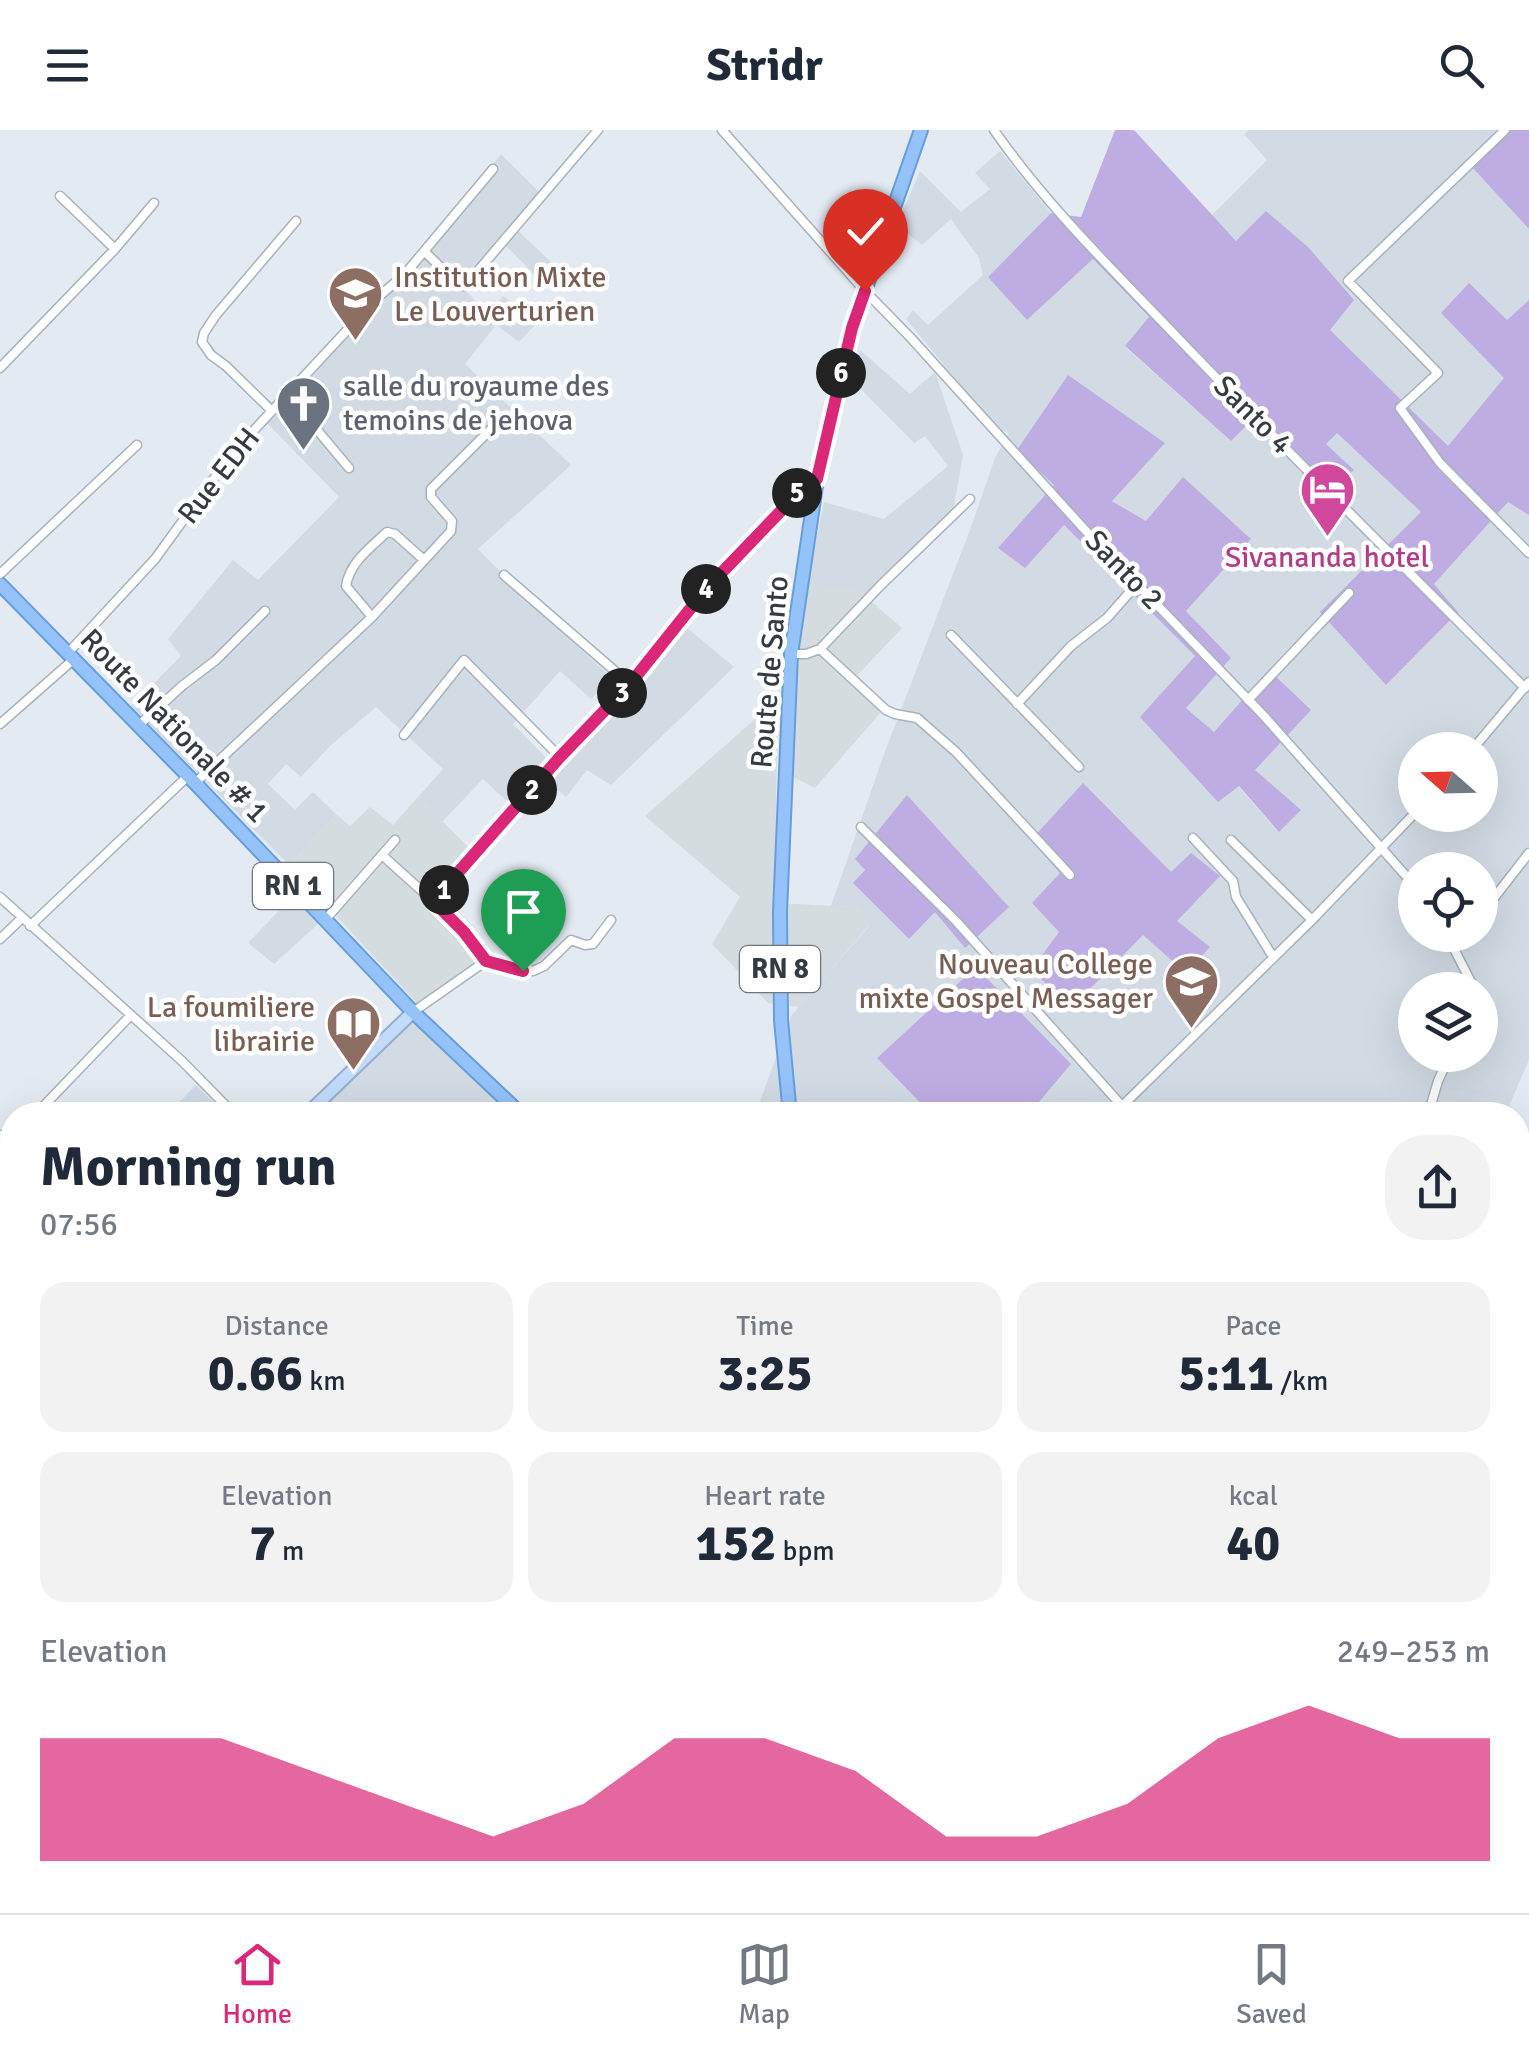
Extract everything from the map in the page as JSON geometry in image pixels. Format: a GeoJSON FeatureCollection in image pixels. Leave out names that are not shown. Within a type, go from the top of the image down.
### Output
{"type":"FeatureCollection","features":[{"type":"Feature","properties":{"kind":"main road","name":"Route de Santo"},"geometry":{"type":"LineString","coordinates":[[789,1102],[781,1020],[780,912],[791,654],[817,479],[852,328],[922,130]]}},
{"type":"Feature","properties":{"kind":"main road","name":"Route Nationale # 1"},"geometry":{"type":"LineString","coordinates":[[0,584],[413,1012],[508,1102]]}},
{"type":"Feature","properties":{"kind":"main road"},"geometry":{"type":"LineString","coordinates":[[320,1102],[413,1012]]}},
{"type":"Feature","properties":{"kind":"street"},"geometry":{"type":"LineString","coordinates":[[425,252],[460,286],[466,286],[598,130]]}},
{"type":"Feature","properties":{"kind":"street","name":"Santo 2"},"geometry":{"type":"LineString","coordinates":[[722,130],[865,291],[1248,700],[1398,867]]}},
{"type":"Feature","properties":{"kind":"street","name":"Santo 4"},"geometry":{"type":"LineString","coordinates":[[994,130],[1018,165],[1109,266],[1237,399],[1527,685]]}},
{"type":"Feature","properties":{"kind":"street"},"geometry":{"type":"LineString","coordinates":[[1505,130],[1348,281],[1438,374],[1400,408],[1440,463],[1529,553]]}},
{"type":"Feature","properties":{"kind":"street","name":"Rue EDH"},"geometry":{"type":"LineString","coordinates":[[0,724],[71,656],[155,559],[211,482],[272,411],[377,298],[405,274],[493,169]]}},
{"type":"Feature","properties":{"kind":"street"},"geometry":{"type":"LineString","coordinates":[[60,196],[115,249]]}},
{"type":"Feature","properties":{"kind":"street"},"geometry":{"type":"LineString","coordinates":[[0,368],[154,203]]}},
{"type":"Feature","properties":{"kind":"street"},"geometry":{"type":"LineString","coordinates":[[272,411],[202,342],[216,315],[296,221]]}},
{"type":"Feature","properties":{"kind":"street"},"geometry":{"type":"LineString","coordinates":[[287,394],[349,468]]}},
{"type":"Feature","properties":{"kind":"street"},"geometry":{"type":"LineString","coordinates":[[30,926],[372,617],[451,531],[452,521],[430,497],[430,488],[504,416]]}},
{"type":"Feature","properties":{"kind":"street"},"geometry":{"type":"LineString","coordinates":[[0,574],[137,445]]}},
{"type":"Feature","properties":{"kind":"street"},"geometry":{"type":"LineString","coordinates":[[433,901],[630,684],[706,589],[801,490],[817,479]]}},
{"type":"Feature","properties":{"kind":"street"},"geometry":{"type":"LineString","coordinates":[[791,654],[820,649],[970,500]]}},
{"type":"Feature","properties":{"kind":"street"},"geometry":{"type":"LineString","coordinates":[[372,617],[346,586],[356,562],[387,532],[424,560]]}},
{"type":"Feature","properties":{"kind":"street"},"geometry":{"type":"LineString","coordinates":[[504,574],[630,684]]}},
{"type":"Feature","properties":{"kind":"street"},"geometry":{"type":"LineString","coordinates":[[1017,704],[1137,584]]}},
{"type":"Feature","properties":{"kind":"street"},"geometry":{"type":"LineString","coordinates":[[1248,700],[1349,593]]}},
{"type":"Feature","properties":{"kind":"street"},"geometry":{"type":"LineString","coordinates":[[139,725],[216,660],[265,611]]}},
{"type":"Feature","properties":{"kind":"street"},"geometry":{"type":"LineString","coordinates":[[951,635],[1079,768]]}},
{"type":"Feature","properties":{"kind":"street"},"geometry":{"type":"LineString","coordinates":[[820,649],[886,710],[918,718],[956,752],[1070,876]]}},
{"type":"Feature","properties":{"kind":"street"},"geometry":{"type":"LineString","coordinates":[[404,735],[464,660],[560,757]]}},
{"type":"Feature","properties":{"kind":"street"},"geometry":{"type":"LineString","coordinates":[[1487,732],[1527,685]]}},
{"type":"Feature","properties":{"kind":"street"},"geometry":{"type":"LineString","coordinates":[[862,827],[956,922],[1118,1102]]}},
{"type":"Feature","properties":{"kind":"street"},"geometry":{"type":"LineString","coordinates":[[1126,1102],[1398,832]]}},
{"type":"Feature","properties":{"kind":"street"},"geometry":{"type":"LineString","coordinates":[[1194,838],[1233,881],[1236,897],[1272,957]]}},
{"type":"Feature","properties":{"kind":"street"},"geometry":{"type":"LineString","coordinates":[[325,920],[395,840]]}},
{"type":"Feature","properties":{"kind":"street"},"geometry":{"type":"LineString","coordinates":[[1231,840],[1312,920]]}},
{"type":"Feature","properties":{"kind":"street"},"geometry":{"type":"LineString","coordinates":[[1498,893],[1529,853]]}},
{"type":"Feature","properties":{"kind":"street"},"geometry":{"type":"LineString","coordinates":[[382,855],[464,932],[486,961],[523,971],[540,969],[572,940],[593,944],[610,920]]}},
{"type":"Feature","properties":{"kind":"street"},"geometry":{"type":"LineString","coordinates":[[0,897],[222,1102]]}},
{"type":"Feature","properties":{"kind":"street"},"geometry":{"type":"LineString","coordinates":[[0,938],[22,918]]}},
{"type":"Feature","properties":{"kind":"street"},"geometry":{"type":"LineString","coordinates":[[413,1012],[486,961]]}},
{"type":"Feature","properties":{"kind":"street"},"geometry":{"type":"LineString","coordinates":[[47,1102],[130,1016]]}},
{"type":"Feature","properties":{"kind":"street"},"geometry":{"type":"LineString","coordinates":[[1432,1102],[1442,1072]]}},
{"type":"Feature","properties":{"kind":"shaded area"},"geometry":{"type":"Polygon","coordinates":[[[1115,130],[1134,130],[1236,241],[1266,211],[1308,247],[1354,300],[1330,330],[1448,446],[1504,378],[1441,313],[1469,283],[1507,320],[1529,300],[1529,515],[1508,502],[1434,584],[1458,612],[1386,685],[1320,612],[1421,512],[1337,433],[1326,444],[1354,470],[1325,497],[1283,450],[1250,422],[1231,441],[1125,346],[1149,317],[1093,259],[1027,320],[988,277],[1051,213],[1081,217],[1115,130]]]}},
{"type":"Feature","properties":{"kind":"shaded area"},"geometry":{"type":"Polygon","coordinates":[[[1249,130],[1509,130],[1473,167],[1529,229],[1529,300],[1507,321],[1505,378],[1448,447],[1211,216],[1267,160],[1244,134],[1249,130]]]}},
{"type":"Feature","properties":{"kind":"shaded area"},"geometry":{"type":"Polygon","coordinates":[[[1509,130],[1529,130],[1529,229],[1472,167],[1509,130]]]}},
{"type":"Feature","properties":{"kind":"shaded area"},"geometry":{"type":"Polygon","coordinates":[[[1000,151],[1051,213],[988,277],[1028,319],[1093,259],[1149,318],[1125,347],[1231,441],[1249,422],[1283,450],[1326,444],[1337,432],[1421,512],[1321,612],[1458,612],[1434,584],[1508,502],[1529,515],[1529,1060],[1511,1102],[1039,1102],[1071,1064],[877,1058],[919,1102],[760,1102],[791,1016],[870,925],[856,907],[831,906],[995,458],[1009,433],[997,429],[906,319],[913,310],[928,325],[983,275],[979,258],[951,219],[922,245],[897,225],[920,171],[961,212],[990,189],[975,173],[1000,151]],[[1054,485],[998,549],[1064,525],[1195,656],[1141,717],[1218,801],[1238,786],[1278,832],[1254,770],[1310,709],[1214,732],[1185,707],[1230,658],[1186,611],[1250,540],[1146,521],[1111,500],[1054,485]],[[865,869],[854,883],[934,912],[1009,908],[865,869]],[[1061,873],[1059,932],[1031,970],[1177,921],[1171,873],[1061,873]]]}},
{"type":"Feature","properties":{"kind":"shaded area"},"geometry":{"type":"Polygon","coordinates":[[[501,154],[540,193],[513,226],[552,263],[539,279],[501,241],[462,286],[486,313],[504,296],[535,325],[519,342],[496,325],[465,364],[571,465],[478,549],[612,678],[591,699],[560,671],[513,724],[551,763],[512,806],[483,779],[442,822],[418,797],[443,769],[376,707],[301,777],[286,764],[268,784],[295,810],[313,792],[337,815],[289,865],[131,706],[181,656],[168,639],[233,560],[258,580],[339,497],[266,422],[392,291],[501,154]]]}},
{"type":"Feature","properties":{"kind":"shaded area"},"geometry":{"type":"Polygon","coordinates":[[[860,350],[910,394],[935,372],[963,455],[953,511],[867,598],[807,585],[824,502],[884,519],[948,466],[925,436],[914,443],[852,380],[860,350]]]}},
{"type":"Feature","properties":{"kind":"shaded area"},"geometry":{"type":"Polygon","coordinates":[[[1068,375],[1165,443],[1112,501],[1146,521],[1183,477],[1251,539],[1186,611],[1231,658],[1186,708],[1214,732],[1269,670],[1311,710],[1255,770],[1301,810],[1279,832],[1239,786],[1218,802],[1140,717],[1195,656],[1064,525],[1025,568],[998,548],[1054,485],[1017,450],[1068,375]]]}},
{"type":"Feature","properties":{"kind":"shaded area"},"geometry":{"type":"Polygon","coordinates":[[[807,585],[854,587],[902,628],[852,681],[882,711],[815,788],[793,777],[799,648],[807,585]]]}},
{"type":"Feature","properties":{"kind":"shaded area"},"geometry":{"type":"Polygon","coordinates":[[[686,627],[734,667],[611,785],[587,770],[566,797],[548,782],[686,627]]]}},
{"type":"Feature","properties":{"kind":"shaded area"},"geometry":{"type":"Polygon","coordinates":[[[778,699],[774,903],[856,907],[870,924],[799,1007],[768,1003],[712,944],[740,897],[645,816],[778,699]]]}},
{"type":"Feature","properties":{"kind":"shaded area"},"geometry":{"type":"Polygon","coordinates":[[[1083,783],[1171,872],[1191,853],[1220,876],[1177,921],[1210,947],[1186,973],[1143,935],[1072,1007],[1031,970],[1059,932],[1032,903],[1060,873],[1031,840],[1083,783]]]}},
{"type":"Feature","properties":{"kind":"shaded area"},"geometry":{"type":"Polygon","coordinates":[[[907,795],[1009,907],[965,948],[935,912],[909,939],[853,883],[865,870],[855,859],[907,795]]]}},
{"type":"Feature","properties":{"kind":"shaded area"},"geometry":{"type":"Polygon","coordinates":[[[418,797],[474,853],[432,901],[485,960],[417,1003],[289,865],[337,815],[350,826],[370,807],[393,825],[418,797]]]}},
{"type":"Feature","properties":{"kind":"shaded area"},"geometry":{"type":"Polygon","coordinates":[[[294,895],[319,923],[274,964],[248,943],[294,895]]]}},
{"type":"Feature","properties":{"kind":"shaded area"},"geometry":{"type":"Polygon","coordinates":[[[976,967],[1071,1064],[1039,1102],[919,1102],[877,1058],[976,967]]]}},
{"type":"Feature","properties":{"kind":"shaded area"},"geometry":{"type":"Polygon","coordinates":[[[416,1015],[497,1102],[326,1102],[416,1015]]]}},
{"type":"Feature","properties":{"kind":"shaded area"},"geometry":{"type":"Polygon","coordinates":[[[196,1085],[213,1102],[180,1102],[196,1085]]]}},
{"type":"Feature","properties":{"kind":"place","name":"Institution Mixte Le Louverturien"},"geometry":{"type":"Point","coordinates":[355,343]}},
{"type":"Feature","properties":{"kind":"place","name":"salle du royaume des temoins de jehova"},"geometry":{"type":"Point","coordinates":[304,452]}},
{"type":"Feature","properties":{"kind":"place","name":"Sivananda hotel"},"geometry":{"type":"Point","coordinates":[1327,538]}},
{"type":"Feature","properties":{"kind":"place","name":"Nouveau College mixte Gospel Messager"},"geometry":{"type":"Point","coordinates":[1192,1030]}},
{"type":"Feature","properties":{"kind":"place","name":"La foumiliere librairie"},"geometry":{"type":"Point","coordinates":[354,1073]}},
{"type":"Feature","properties":{"kind":"route"},"geometry":{"type":"LineString","coordinates":[[523,971],[486,961],[433,901],[630,684],[706,589],[801,490],[817,479],[852,328],[865,291]]}}]}
